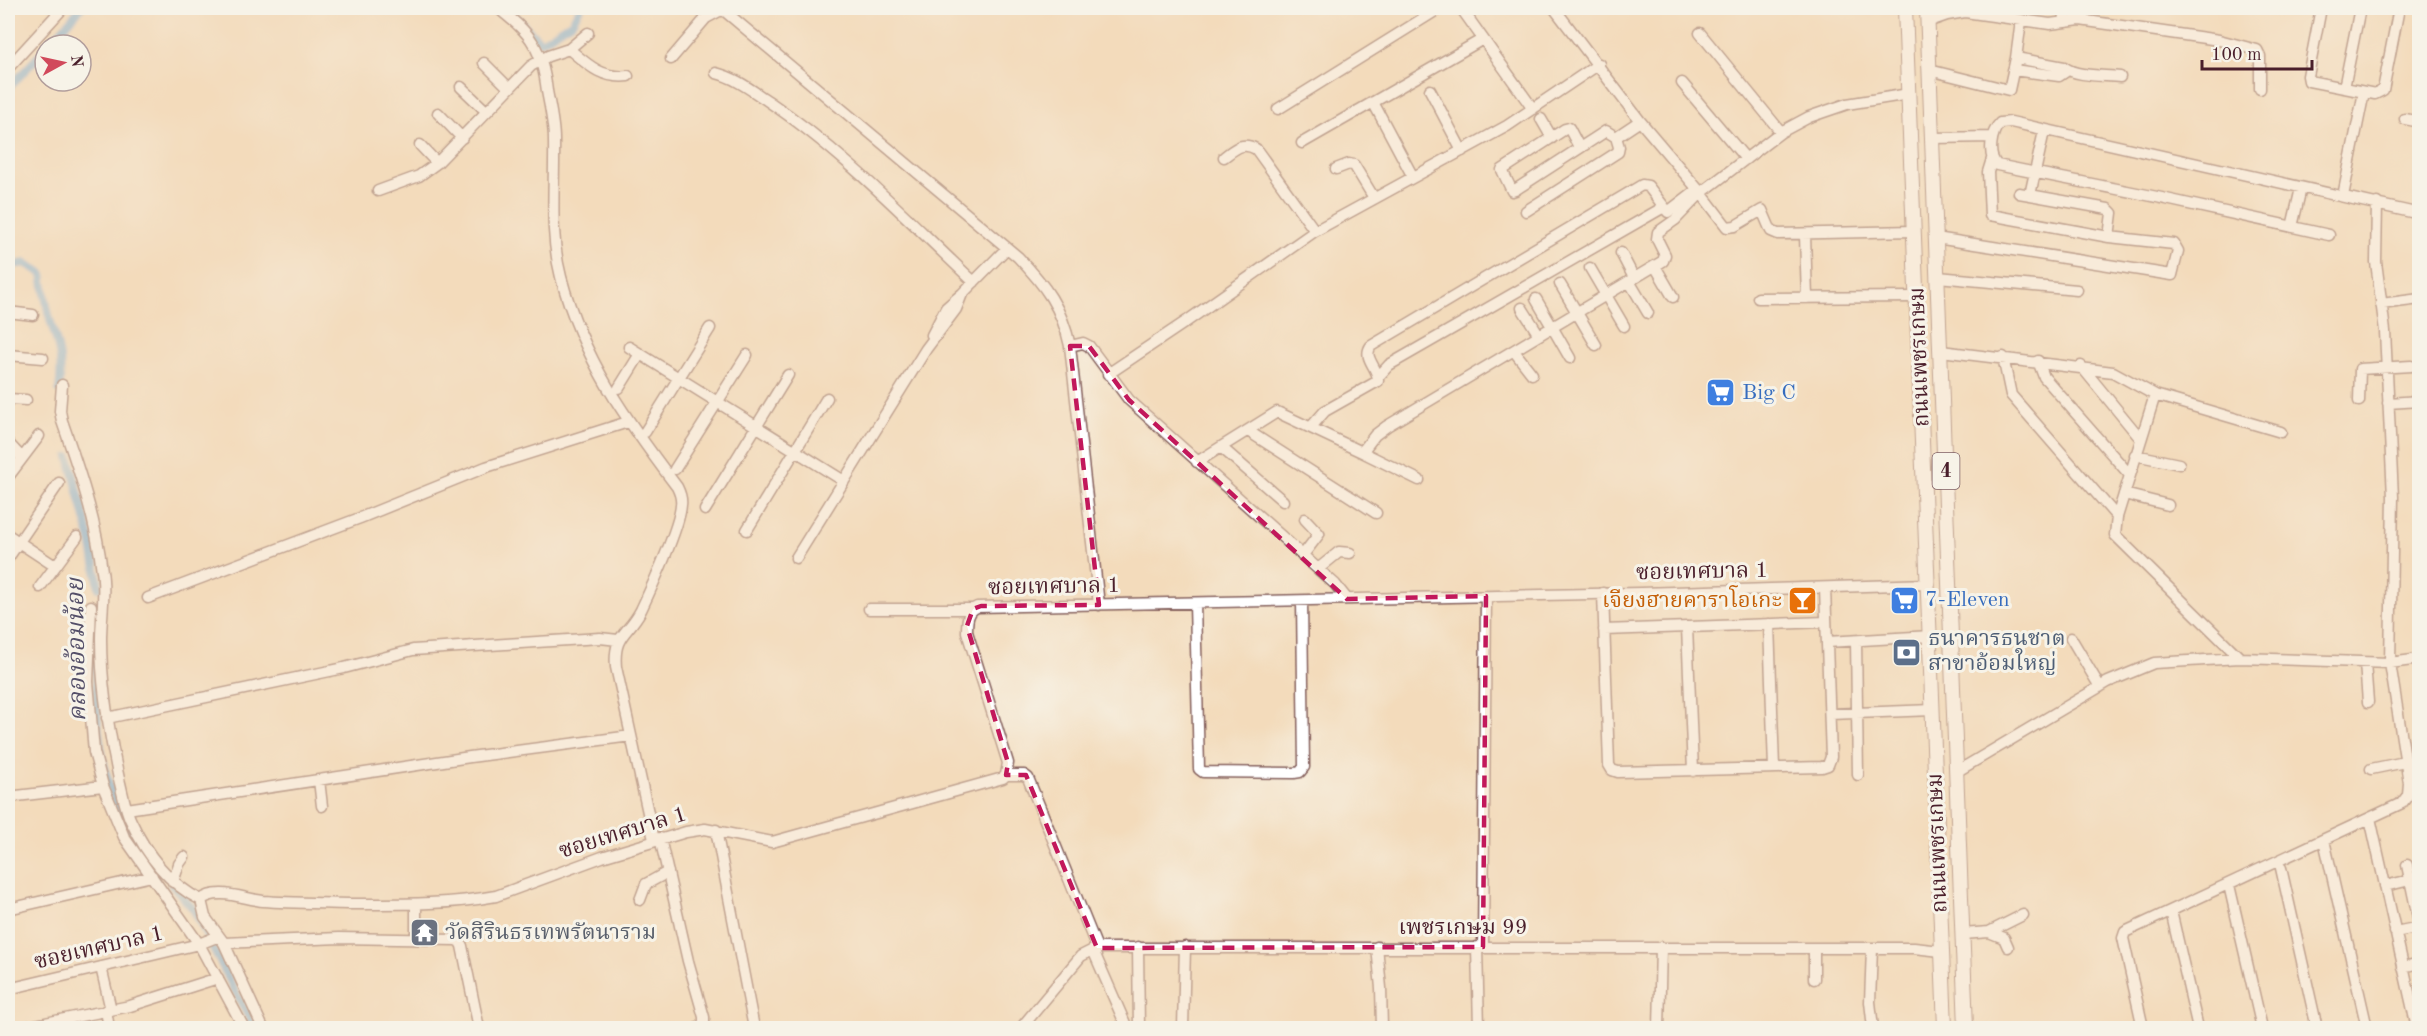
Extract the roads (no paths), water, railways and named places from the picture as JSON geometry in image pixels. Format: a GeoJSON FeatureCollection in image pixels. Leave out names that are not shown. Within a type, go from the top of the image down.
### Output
{"type":"FeatureCollection","features":[{"type":"Feature","properties":{"kind":"main road","name":"ถนนเพชรเกษม"},"geometry":{"type":"LineString","coordinates":[[1905,8],[1945,1029]]}},
{"type":"Feature","properties":{"kind":"main road","name":"ถนนเพชรเกษม"},"geometry":{"type":"LineString","coordinates":[[1927,15],[1966,1029]]}},
{"type":"Feature","properties":{"kind":"main road"},"geometry":{"type":"LineString","coordinates":[[1941,951],[1964,959]]}},
{"type":"Feature","properties":{"kind":"main road"},"geometry":{"type":"LineString","coordinates":[[1943,976],[1952,968],[1957,968],[1965,976]]}},
{"type":"Feature","properties":{"kind":"street"},"geometry":{"type":"LineString","coordinates":[[8,68],[63,8]]}},
{"type":"Feature","properties":{"kind":"street"},"geometry":{"type":"LineString","coordinates":[[498,8],[526,33],[541,59],[553,122],[553,238],[561,278],[595,364],[628,422],[677,487],[681,506],[675,529],[641,609],[618,640],[615,650],[616,667],[631,736],[704,1017],[704,1023],[698,1029]]}},
{"type":"Feature","properties":{"kind":"street"},"geometry":{"type":"LineString","coordinates":[[671,59],[706,18],[722,8],[1007,248],[1033,273],[1060,311],[1070,346],[1099,605]]}},
{"type":"Feature","properties":{"kind":"street"},"geometry":{"type":"LineString","coordinates":[[1278,109],[1440,8]]}},
{"type":"Feature","properties":{"kind":"street"},"geometry":{"type":"LineString","coordinates":[[1461,8],[1533,110]]}},
{"type":"Feature","properties":{"kind":"street"},"geometry":{"type":"LineString","coordinates":[[1554,8],[1599,64],[1640,121],[1727,227],[1735,226],[1762,210],[1774,233],[1805,235],[1914,231]]}},
{"type":"Feature","properties":{"kind":"street"},"geometry":{"type":"LineString","coordinates":[[2064,22],[2066,8]]}},
{"type":"Feature","properties":{"kind":"street"},"geometry":{"type":"LineString","coordinates":[[2321,8],[2308,79],[2378,94],[2383,90],[2399,8]]}},
{"type":"Feature","properties":{"kind":"street"},"geometry":{"type":"LineString","coordinates":[[2344,88],[2360,8]]}},
{"type":"Feature","properties":{"kind":"street"},"geometry":{"type":"LineString","coordinates":[[1927,15],[1965,12],[2050,24],[2080,20],[2252,47],[2260,56],[2260,89]]}},
{"type":"Feature","properties":{"kind":"street"},"geometry":{"type":"LineString","coordinates":[[1929,70],[2009,90],[2021,21]]}},
{"type":"Feature","properties":{"kind":"street"},"geometry":{"type":"LineString","coordinates":[[378,191],[419,176],[437,164],[486,111],[541,59],[569,49],[588,33]]}},
{"type":"Feature","properties":{"kind":"street"},"geometry":{"type":"LineString","coordinates":[[1700,33],[1781,132]]}},
{"type":"Feature","properties":{"kind":"street"},"geometry":{"type":"LineString","coordinates":[[1302,143],[1483,39]]}},
{"type":"Feature","properties":{"kind":"street"},"geometry":{"type":"LineString","coordinates":[[569,49],[601,73],[611,77],[628,76]]}},
{"type":"Feature","properties":{"kind":"street"},"geometry":{"type":"LineString","coordinates":[[2016,58],[2064,67],[2068,70],[2120,77]]}},
{"type":"Feature","properties":{"kind":"street"},"geometry":{"type":"LineString","coordinates":[[484,63],[509,88]]}},
{"type":"Feature","properties":{"kind":"street"},"geometry":{"type":"LineString","coordinates":[[1108,374],[1315,231],[1533,110],[1599,64]]}},
{"type":"Feature","properties":{"kind":"street"},"geometry":{"type":"LineString","coordinates":[[2013,70],[2059,76],[2068,70]]}},
{"type":"Feature","properties":{"kind":"street"},"geometry":{"type":"LineString","coordinates":[[716,73],[738,81],[785,112],[833,151],[974,282]]}},
{"type":"Feature","properties":{"kind":"street"},"geometry":{"type":"LineString","coordinates":[[1682,83],[1746,159]]}},
{"type":"Feature","properties":{"kind":"street"},"geometry":{"type":"LineString","coordinates":[[461,87],[486,111]]}},
{"type":"Feature","properties":{"kind":"street"},"geometry":{"type":"LineString","coordinates":[[1430,90],[1462,151]]}},
{"type":"Feature","properties":{"kind":"street"},"geometry":{"type":"LineString","coordinates":[[2343,196],[2364,92]]}},
{"type":"Feature","properties":{"kind":"street"},"geometry":{"type":"LineString","coordinates":[[1379,376],[1368,356],[1367,351],[1371,346],[1642,185],[1648,186],[1668,212],[1746,159],[1781,132],[1809,117],[1867,99],[1909,94]]}},
{"type":"Feature","properties":{"kind":"street"},"geometry":{"type":"LineString","coordinates":[[1373,102],[1413,177]]}},
{"type":"Feature","properties":{"kind":"street"},"geometry":{"type":"LineString","coordinates":[[438,113],[462,138]]}},
{"type":"Feature","properties":{"kind":"street"},"geometry":{"type":"LineString","coordinates":[[1541,119],[1552,138]]}},
{"type":"Feature","properties":{"kind":"street"},"geometry":{"type":"LineString","coordinates":[[2405,119],[2420,122]]}},
{"type":"Feature","properties":{"kind":"street"},"geometry":{"type":"LineString","coordinates":[[1616,136],[1640,121]]}},
{"type":"Feature","properties":{"kind":"street"},"geometry":{"type":"LineString","coordinates":[[1936,238],[2172,275],[2178,250],[2174,244],[2109,237],[1990,215],[1988,172],[1992,159],[1992,137],[1997,126],[2004,122],[2420,214]]}},
{"type":"Feature","properties":{"kind":"street"},"geometry":{"type":"LineString","coordinates":[[1526,212],[1618,152],[1616,136],[1606,131],[1579,147],[1560,162],[1512,190],[1503,168],[1569,128],[1579,147]]}},
{"type":"Feature","properties":{"kind":"street"},"geometry":{"type":"LineString","coordinates":[[2044,131],[2034,172],[2024,194],[2108,209],[2112,213],[2109,237]]}},
{"type":"Feature","properties":{"kind":"street"},"geometry":{"type":"LineString","coordinates":[[1932,138],[1992,137]]}},
{"type":"Feature","properties":{"kind":"street"},"geometry":{"type":"LineString","coordinates":[[420,145],[437,164]]}},
{"type":"Feature","properties":{"kind":"street"},"geometry":{"type":"LineString","coordinates":[[1224,157],[1239,146],[1250,146],[1256,149],[1315,231]]}},
{"type":"Feature","properties":{"kind":"street"},"geometry":{"type":"LineString","coordinates":[[1992,159],[1997,165],[2329,235]]}},
{"type":"Feature","properties":{"kind":"street"},"geometry":{"type":"LineString","coordinates":[[1336,169],[1349,164],[1354,165],[1374,198]]}},
{"type":"Feature","properties":{"kind":"street"},"geometry":{"type":"LineString","coordinates":[[2292,227],[2301,188]]}},
{"type":"Feature","properties":{"kind":"street"},"geometry":{"type":"LineString","coordinates":[[1362,452],[1375,435],[1387,426],[1656,266],[1665,257],[1657,238],[1658,232],[1675,220],[1699,191]]}},
{"type":"Feature","properties":{"kind":"street"},"geometry":{"type":"LineString","coordinates":[[2143,1029],[2123,934],[2402,803],[2408,795],[2409,783],[2390,663],[2393,497],[2386,368],[2376,262],[2377,203]]}},
{"type":"Feature","properties":{"kind":"street"},"geometry":{"type":"LineString","coordinates":[[1311,427],[1325,411],[1378,381],[1379,376],[1389,365],[1664,207]]}},
{"type":"Feature","properties":{"kind":"street"},"geometry":{"type":"LineString","coordinates":[[1805,235],[1807,298]]}},
{"type":"Feature","properties":{"kind":"street"},"geometry":{"type":"LineString","coordinates":[[796,558],[926,349],[956,309],[962,294],[1007,248]]}},
{"type":"Feature","properties":{"kind":"street"},"geometry":{"type":"LineString","coordinates":[[1621,253],[1648,314]]}},
{"type":"Feature","properties":{"kind":"street"},"geometry":{"type":"LineString","coordinates":[[1656,266],[1673,297]]}},
{"type":"Feature","properties":{"kind":"street"},"geometry":{"type":"LineString","coordinates":[[1590,268],[1624,326]]}},
{"type":"Feature","properties":{"kind":"street"},"geometry":{"type":"LineString","coordinates":[[1938,277],[2077,290]]}},
{"type":"Feature","properties":{"kind":"street"},"geometry":{"type":"LineString","coordinates":[[1560,284],[1596,345]]}},
{"type":"Feature","properties":{"kind":"street"},"geometry":{"type":"LineString","coordinates":[[1758,298],[1916,297]]}},
{"type":"Feature","properties":{"kind":"street"},"geometry":{"type":"LineString","coordinates":[[1536,299],[1569,358]]}},
{"type":"Feature","properties":{"kind":"street"},"geometry":{"type":"LineString","coordinates":[[2381,304],[2420,299]]}},
{"type":"Feature","properties":{"kind":"street"},"geometry":{"type":"LineString","coordinates":[[1522,308],[1539,335]]}},
{"type":"Feature","properties":{"kind":"street"},"geometry":{"type":"LineString","coordinates":[[8,312],[33,315]]}},
{"type":"Feature","properties":{"kind":"street"},"geometry":{"type":"LineString","coordinates":[[645,432],[710,328]]}},
{"type":"Feature","properties":{"kind":"street"},"geometry":{"type":"LineString","coordinates":[[1070,346],[1083,343],[1089,346],[1129,400],[1335,584],[1347,599]]}},
{"type":"Feature","properties":{"kind":"street"},"geometry":{"type":"LineString","coordinates":[[629,347],[844,481]]}},
{"type":"Feature","properties":{"kind":"street"},"geometry":{"type":"LineString","coordinates":[[1514,351],[1532,374]]}},
{"type":"Feature","properties":{"kind":"street"},"geometry":{"type":"LineString","coordinates":[[1941,351],[2081,366],[2113,372],[2155,395],[2282,432]]}},
{"type":"Feature","properties":{"kind":"street"},"geometry":{"type":"LineString","coordinates":[[619,388],[640,354]]}},
{"type":"Feature","properties":{"kind":"street"},"geometry":{"type":"LineString","coordinates":[[8,355],[43,358]]}},
{"type":"Feature","properties":{"kind":"street"},"geometry":{"type":"LineString","coordinates":[[675,469],[747,355]]}},
{"type":"Feature","properties":{"kind":"street"},"geometry":{"type":"LineString","coordinates":[[2003,357],[2011,395],[2117,517]]}},
{"type":"Feature","properties":{"kind":"street"},"geometry":{"type":"LineString","coordinates":[[2037,361],[2044,377],[2130,474]]}},
{"type":"Feature","properties":{"kind":"street"},"geometry":{"type":"LineString","coordinates":[[2081,366],[2140,438]]}},
{"type":"Feature","properties":{"kind":"street"},"geometry":{"type":"LineString","coordinates":[[2359,401],[2360,369],[2411,366]]}},
{"type":"Feature","properties":{"kind":"street"},"geometry":{"type":"LineString","coordinates":[[705,510],[788,375]]}},
{"type":"Feature","properties":{"kind":"street"},"geometry":{"type":"LineString","coordinates":[[62,385],[60,411],[62,421],[88,498],[102,568],[105,593],[101,637],[102,684],[127,809],[131,823],[140,838],[173,882],[201,900],[212,941],[218,978],[244,1029]]}},
{"type":"Feature","properties":{"kind":"street"},"geometry":{"type":"LineString","coordinates":[[2155,395],[2140,438],[2114,530],[2118,539],[2240,658]]}},
{"type":"Feature","properties":{"kind":"street"},"geometry":{"type":"LineString","coordinates":[[747,530],[827,398]]}},
{"type":"Feature","properties":{"kind":"street"},"geometry":{"type":"LineString","coordinates":[[8,399],[26,400]]}},
{"type":"Feature","properties":{"kind":"street"},"geometry":{"type":"LineString","coordinates":[[2388,403],[2420,401]]}},
{"type":"Feature","properties":{"kind":"street"},"geometry":{"type":"LineString","coordinates":[[1197,462],[1277,412],[1419,480]]}},
{"type":"Feature","properties":{"kind":"street"},"geometry":{"type":"LineString","coordinates":[[148,598],[360,518],[475,471],[628,422]]}},
{"type":"Feature","properties":{"kind":"street"},"geometry":{"type":"LineString","coordinates":[[1248,431],[1376,513]]}},
{"type":"Feature","properties":{"kind":"street"},"geometry":{"type":"LineString","coordinates":[[8,477],[39,436]]}},
{"type":"Feature","properties":{"kind":"street"},"geometry":{"type":"LineString","coordinates":[[8,443],[22,458]]}},
{"type":"Feature","properties":{"kind":"street"},"geometry":{"type":"LineString","coordinates":[[1221,447],[1283,501]]}},
{"type":"Feature","properties":{"kind":"street"},"geometry":{"type":"LineString","coordinates":[[2135,455],[2179,464]]}},
{"type":"Feature","properties":{"kind":"street"},"geometry":{"type":"LineString","coordinates":[[8,558],[59,483]]}},
{"type":"Feature","properties":{"kind":"street"},"geometry":{"type":"LineString","coordinates":[[2124,494],[2168,505]]}},
{"type":"Feature","properties":{"kind":"street"},"geometry":{"type":"LineString","coordinates":[[1303,555],[1319,534],[1305,519]]}},
{"type":"Feature","properties":{"kind":"street"},"geometry":{"type":"LineString","coordinates":[[8,535],[55,566]]}},
{"type":"Feature","properties":{"kind":"street"},"geometry":{"type":"LineString","coordinates":[[40,587],[77,537]]}},
{"type":"Feature","properties":{"kind":"street"},"geometry":{"type":"LineString","coordinates":[[1318,569],[1339,552],[1350,553]]}},
{"type":"Feature","properties":{"kind":"street","name":"ซอยเทศบาล 1"},"geometry":{"type":"LineString","coordinates":[[201,900],[206,896],[218,894],[263,901],[416,905],[496,896],[657,839],[697,830],[716,830],[763,842],[772,842],[1000,779],[1006,775],[1008,763],[967,632],[968,618],[973,609],[981,606],[1302,601],[1929,584]]}},
{"type":"Feature","properties":{"kind":"street"},"geometry":{"type":"LineString","coordinates":[[1603,593],[1612,770],[1618,772],[1693,771],[1828,765],[1831,758],[1826,588]]}},
{"type":"Feature","properties":{"kind":"street"},"geometry":{"type":"LineString","coordinates":[[1479,1029],[1486,596]]}},
{"type":"Feature","properties":{"kind":"street"},"geometry":{"type":"LineString","coordinates":[[1195,603],[1199,769],[1203,772],[1294,773],[1300,772],[1304,766],[1302,601]]}},
{"type":"Feature","properties":{"kind":"street"},"geometry":{"type":"LineString","coordinates":[[91,606],[88,692],[94,752],[103,786],[124,837],[152,876],[212,941],[263,1029]]}},
{"type":"Feature","properties":{"kind":"street"},"geometry":{"type":"LineString","coordinates":[[869,609],[973,609]]}},
{"type":"Feature","properties":{"kind":"street"},"geometry":{"type":"LineString","coordinates":[[1604,630],[1827,622]]}},
{"type":"Feature","properties":{"kind":"street"},"geometry":{"type":"LineString","coordinates":[[1769,624],[1774,768]]}},
{"type":"Feature","properties":{"kind":"street"},"geometry":{"type":"LineString","coordinates":[[1687,627],[1693,771]]}},
{"type":"Feature","properties":{"kind":"street"},"geometry":{"type":"LineString","coordinates":[[1827,642],[1931,636]]}},
{"type":"Feature","properties":{"kind":"street"},"geometry":{"type":"LineString","coordinates":[[107,718],[344,668],[413,650],[600,638],[618,640]]}},
{"type":"Feature","properties":{"kind":"street"},"geometry":{"type":"LineString","coordinates":[[2071,638],[2100,687]]}},
{"type":"Feature","properties":{"kind":"street"},"geometry":{"type":"LineString","coordinates":[[1856,641],[1858,775]]}},
{"type":"Feature","properties":{"kind":"street"},"geometry":{"type":"LineString","coordinates":[[1956,772],[2100,687],[2154,663],[2240,658],[2365,663],[2390,663],[2420,659]]}},
{"type":"Feature","properties":{"kind":"street"},"geometry":{"type":"LineString","coordinates":[[2365,663],[2368,702]]}},
{"type":"Feature","properties":{"kind":"street"},"geometry":{"type":"LineString","coordinates":[[1830,714],[1933,710]]}},
{"type":"Feature","properties":{"kind":"street"},"geometry":{"type":"LineString","coordinates":[[127,809],[500,752],[631,736]]}},
{"type":"Feature","properties":{"kind":"street"},"geometry":{"type":"LineString","coordinates":[[2371,769],[2405,762]]}},
{"type":"Feature","properties":{"kind":"street"},"geometry":{"type":"LineString","coordinates":[[1006,775],[1024,775],[1028,778],[1127,1029]]}},
{"type":"Feature","properties":{"kind":"street"},"geometry":{"type":"LineString","coordinates":[[319,780],[322,806]]}},
{"type":"Feature","properties":{"kind":"street"},"geometry":{"type":"LineString","coordinates":[[8,797],[103,786]]}},
{"type":"Feature","properties":{"kind":"street"},"geometry":{"type":"LineString","coordinates":[[2370,818],[2403,967],[2415,996],[2416,1029]]}},
{"type":"Feature","properties":{"kind":"street"},"geometry":{"type":"LineString","coordinates":[[716,830],[754,1029]]}},
{"type":"Feature","properties":{"kind":"street"},"geometry":{"type":"LineString","coordinates":[[2324,840],[2367,1029]]}},
{"type":"Feature","properties":{"kind":"street"},"geometry":{"type":"LineString","coordinates":[[173,882],[184,857]]}},
{"type":"Feature","properties":{"kind":"street"},"geometry":{"type":"LineString","coordinates":[[2395,932],[2420,927],[2407,866]]}},
{"type":"Feature","properties":{"kind":"street"},"geometry":{"type":"LineString","coordinates":[[2281,868],[2317,1029]]}},
{"type":"Feature","properties":{"kind":"street"},"geometry":{"type":"LineString","coordinates":[[640,900],[646,884],[668,872]]}},
{"type":"Feature","properties":{"kind":"street"},"geometry":{"type":"LineString","coordinates":[[8,909],[152,876]]}},
{"type":"Feature","properties":{"kind":"street"},"geometry":{"type":"LineString","coordinates":[[2385,886],[2410,880]]}},
{"type":"Feature","properties":{"kind":"street"},"geometry":{"type":"LineString","coordinates":[[2229,885],[2262,1029]]}},
{"type":"Feature","properties":{"kind":"street"},"geometry":{"type":"LineString","coordinates":[[416,905],[416,939]]}},
{"type":"Feature","properties":{"kind":"street"},"geometry":{"type":"LineString","coordinates":[[2171,911],[2198,1029]]}},
{"type":"Feature","properties":{"kind":"street"},"geometry":{"type":"LineString","coordinates":[[1963,934],[1989,932],[2023,915]]}},
{"type":"Feature","properties":{"kind":"street"},"geometry":{"type":"LineString","coordinates":[[1989,932],[2004,938],[2008,947]]}},
{"type":"Feature","properties":{"kind":"street","name":"ซอยเทศบาล 1"},"geometry":{"type":"LineString","coordinates":[[8,989],[212,941],[339,938],[460,942],[478,1029]]}},
{"type":"Feature","properties":{"kind":"street"},"geometry":{"type":"LineString","coordinates":[[1138,947],[1139,1029]]}},
{"type":"Feature","properties":{"kind":"street","name":"เพชรเกษม 99"},"geometry":{"type":"LineString","coordinates":[[1095,949],[1138,947],[1661,947],[1925,948],[1941,951]]}},
{"type":"Feature","properties":{"kind":"street"},"geometry":{"type":"LineString","coordinates":[[1184,1029],[1185,947]]}},
{"type":"Feature","properties":{"kind":"street"},"geometry":{"type":"LineString","coordinates":[[1377,947],[1382,988],[1382,1029]]}},
{"type":"Feature","properties":{"kind":"street"},"geometry":{"type":"LineString","coordinates":[[1659,1029],[1661,947]]}},
{"type":"Feature","properties":{"kind":"street"},"geometry":{"type":"LineString","coordinates":[[1814,948],[1814,979]]}},
{"type":"Feature","properties":{"kind":"street"},"geometry":{"type":"LineString","coordinates":[[1872,948],[1870,1002],[1873,1029]]}},
{"type":"Feature","properties":{"kind":"street"},"geometry":{"type":"LineString","coordinates":[[1021,1029],[1074,964],[1082,956],[1095,949]]}},
{"type":"Feature","properties":{"kind":"street"},"geometry":{"type":"LineString","coordinates":[[2403,967],[2420,963]]}},
{"type":"Feature","properties":{"kind":"street"},"geometry":{"type":"LineString","coordinates":[[101,967],[109,1029]]}},
{"type":"Feature","properties":{"kind":"street"},"geometry":{"type":"LineString","coordinates":[[20,1029],[147,1002],[218,978]]}},
{"type":"Feature","properties":{"kind":"waterway"},"geometry":{"type":"LineString","coordinates":[[59,33],[81,8]]}},
{"type":"Feature","properties":{"kind":"waterway"},"geometry":{"type":"LineString","coordinates":[[507,8],[541,42],[572,22],[580,8]]}},
{"type":"Feature","properties":{"kind":"waterway"},"geometry":{"type":"LineString","coordinates":[[8,89],[33,62]]}},
{"type":"Feature","properties":{"kind":"waterway","name":"คลองอ้อมน้อย"},"geometry":{"type":"LineString","coordinates":[[8,266],[25,263],[42,273],[47,306],[60,357],[59,390]]}},
{"type":"Feature","properties":{"kind":"waterway","name":"คลองอ้อมน้อย"},"geometry":{"type":"LineString","coordinates":[[69,457],[92,545],[99,588]]}},
{"type":"Feature","properties":{"kind":"waterway","name":"คลองอ้อมน้อย"},"geometry":{"type":"LineString","coordinates":[[98,615],[96,697],[100,742],[117,806],[139,846]]}},
{"type":"Feature","properties":{"kind":"waterway","name":"คลองอ้อมน้อย"},"geometry":{"type":"LineString","coordinates":[[172,885],[193,909],[254,1028]]}},
{"type":"Feature","properties":{"kind":"place","name":"Big C"},"geometry":{"type":"Point","coordinates":[1721,393]}},
{"type":"Feature","properties":{"kind":"place","name":"7-Eleven"},"geometry":{"type":"Point","coordinates":[1904,600]}},
{"type":"Feature","properties":{"kind":"place","name":"เจียงฮายคาราโอเกะ"},"geometry":{"type":"Point","coordinates":[1803,601]}},
{"type":"Feature","properties":{"kind":"place","name":"ธนาคารธนชาต สาขาอ้อมใหญ่"},"geometry":{"type":"Point","coordinates":[1907,652]}},
{"type":"Feature","properties":{"kind":"place","name":"วัดสิรินธรเทพรัตนาราม"},"geometry":{"type":"Point","coordinates":[424,933]}}]}
